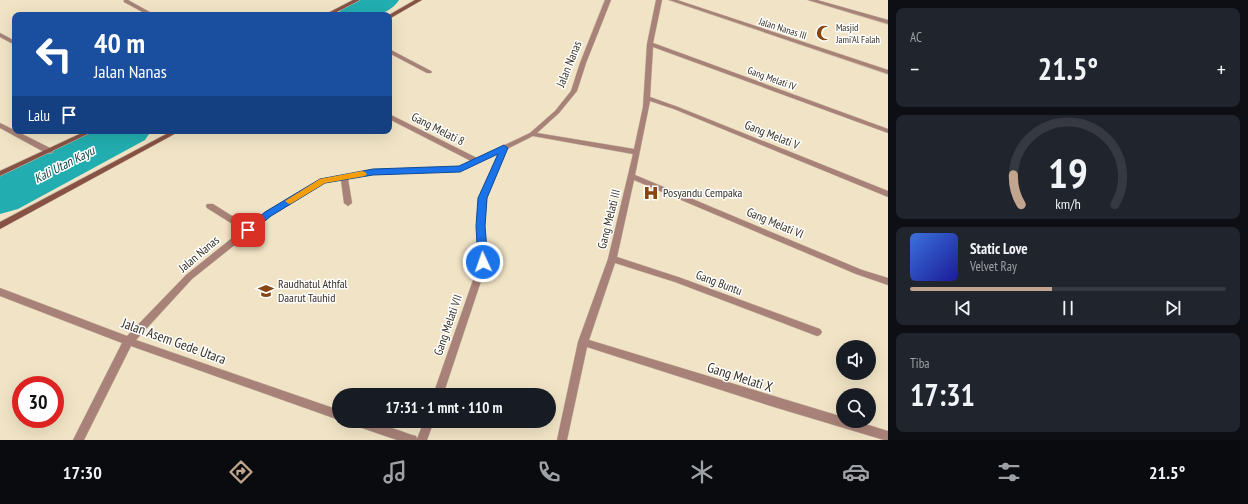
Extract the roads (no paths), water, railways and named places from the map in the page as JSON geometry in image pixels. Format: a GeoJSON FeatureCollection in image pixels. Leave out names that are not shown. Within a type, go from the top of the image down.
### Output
{"type":"FeatureCollection","features":[{"type":"Feature","properties":{"kind":"street"},"geometry":{"type":"LineString","coordinates":[[332,12],[357,0]]}},
{"type":"Feature","properties":{"kind":"street"},"geometry":{"type":"LineString","coordinates":[[392,15],[419,0]]}},
{"type":"Feature","properties":{"kind":"street","name":"Jalan Nanas"},"geometry":{"type":"LineString","coordinates":[[78,440],[124,347],[129,341],[189,277],[268,214],[323,181],[373,172],[460,169],[532,134],[557,112],[574,91],[583,63],[608,0]]}},
{"type":"Feature","properties":{"kind":"street","name":"Gang Melati III"},"geometry":{"type":"LineString","coordinates":[[562,440],[583,342],[612,259],[631,176],[646,107],[650,44],[659,0]]}},
{"type":"Feature","properties":{"kind":"street","name":"Jalan Nanas III"},"geometry":{"type":"LineString","coordinates":[[672,0],[888,72]]}},
{"type":"Feature","properties":{"kind":"street"},"geometry":{"type":"LineString","coordinates":[[811,0],[888,22]]}},
{"type":"Feature","properties":{"kind":"street"},"geometry":{"type":"LineString","coordinates":[[126,1],[146,12]]}},
{"type":"Feature","properties":{"kind":"street"},"geometry":{"type":"LineString","coordinates":[[0,35],[12,41]]}},
{"type":"Feature","properties":{"kind":"street","name":"Gang Melati IV"},"geometry":{"type":"LineString","coordinates":[[650,44],[888,131]]}},
{"type":"Feature","properties":{"kind":"street"},"geometry":{"type":"LineString","coordinates":[[392,53],[429,72]]}},
{"type":"Feature","properties":{"kind":"street","name":"Gang Melati V"},"geometry":{"type":"LineString","coordinates":[[646,98],[676,108],[888,194]]}},
{"type":"Feature","properties":{"kind":"street","name":"Gang Melati 8"},"geometry":{"type":"LineString","coordinates":[[392,118],[477,161]]}},
{"type":"Feature","properties":{"kind":"street"},"geometry":{"type":"LineString","coordinates":[[0,125],[12,131]]}},
{"type":"Feature","properties":{"kind":"street"},"geometry":{"type":"LineString","coordinates":[[17,134],[49,151]]}},
{"type":"Feature","properties":{"kind":"street"},"geometry":{"type":"LineString","coordinates":[[0,174],[84,134]]}},
{"type":"Feature","properties":{"kind":"street"},"geometry":{"type":"LineString","coordinates":[[0,226],[171,134]]}},
{"type":"Feature","properties":{"kind":"street"},"geometry":{"type":"LineString","coordinates":[[532,134],[636,152]]}},
{"type":"Feature","properties":{"kind":"street","name":"Gang Melati VII"},"geometry":{"type":"LineString","coordinates":[[440,388],[483,262],[480,226],[483,198],[504,148]]}},
{"type":"Feature","properties":{"kind":"street","name":"Gang Melati VI"},"geometry":{"type":"LineString","coordinates":[[631,176],[859,272],[888,282]]}},
{"type":"Feature","properties":{"kind":"street"},"geometry":{"type":"LineString","coordinates":[[344,177],[348,203]]}},
{"type":"Feature","properties":{"kind":"street"},"geometry":{"type":"LineString","coordinates":[[210,206],[248,230]]}},
{"type":"Feature","properties":{"kind":"street","name":"Gang Buntu"},"geometry":{"type":"LineString","coordinates":[[612,259],[678,280],[816,332]]}},
{"type":"Feature","properties":{"kind":"street","name":"Jalan Asem Gede Utara"},"geometry":{"type":"LineString","coordinates":[[0,292],[129,341],[332,413]]}},
{"type":"Feature","properties":{"kind":"street","name":"Gang Melati X"},"geometry":{"type":"LineString","coordinates":[[583,342],[888,436]]}},
{"type":"Feature","properties":{"kind":"street"},"geometry":{"type":"LineString","coordinates":[[377,428],[412,440]]}},
{"type":"Feature","properties":{"kind":"street"},"geometry":{"type":"LineString","coordinates":[[422,440],[426,428]]}},
{"type":"Feature","properties":{"kind":"waterway","name":"Kali Utan Kayu"},"geometry":{"type":"LineString","coordinates":[[360,12],[383,0]]}},
{"type":"Feature","properties":{"kind":"waterway","name":"Kali Utan Kayu"},"geometry":{"type":"LineString","coordinates":[[0,197],[123,134]]}},
{"type":"Feature","properties":{"kind":"place","name":"Masjid Jami'Al Falah"},"geometry":{"type":"Point","coordinates":[824,33]}},
{"type":"Feature","properties":{"kind":"place","name":"Posyandu Cempaka"},"geometry":{"type":"Point","coordinates":[651,193]}},
{"type":"Feature","properties":{"kind":"place","name":"Raudhatul Athfal Daarut Tauhid"},"geometry":{"type":"Point","coordinates":[266,291]}}]}
